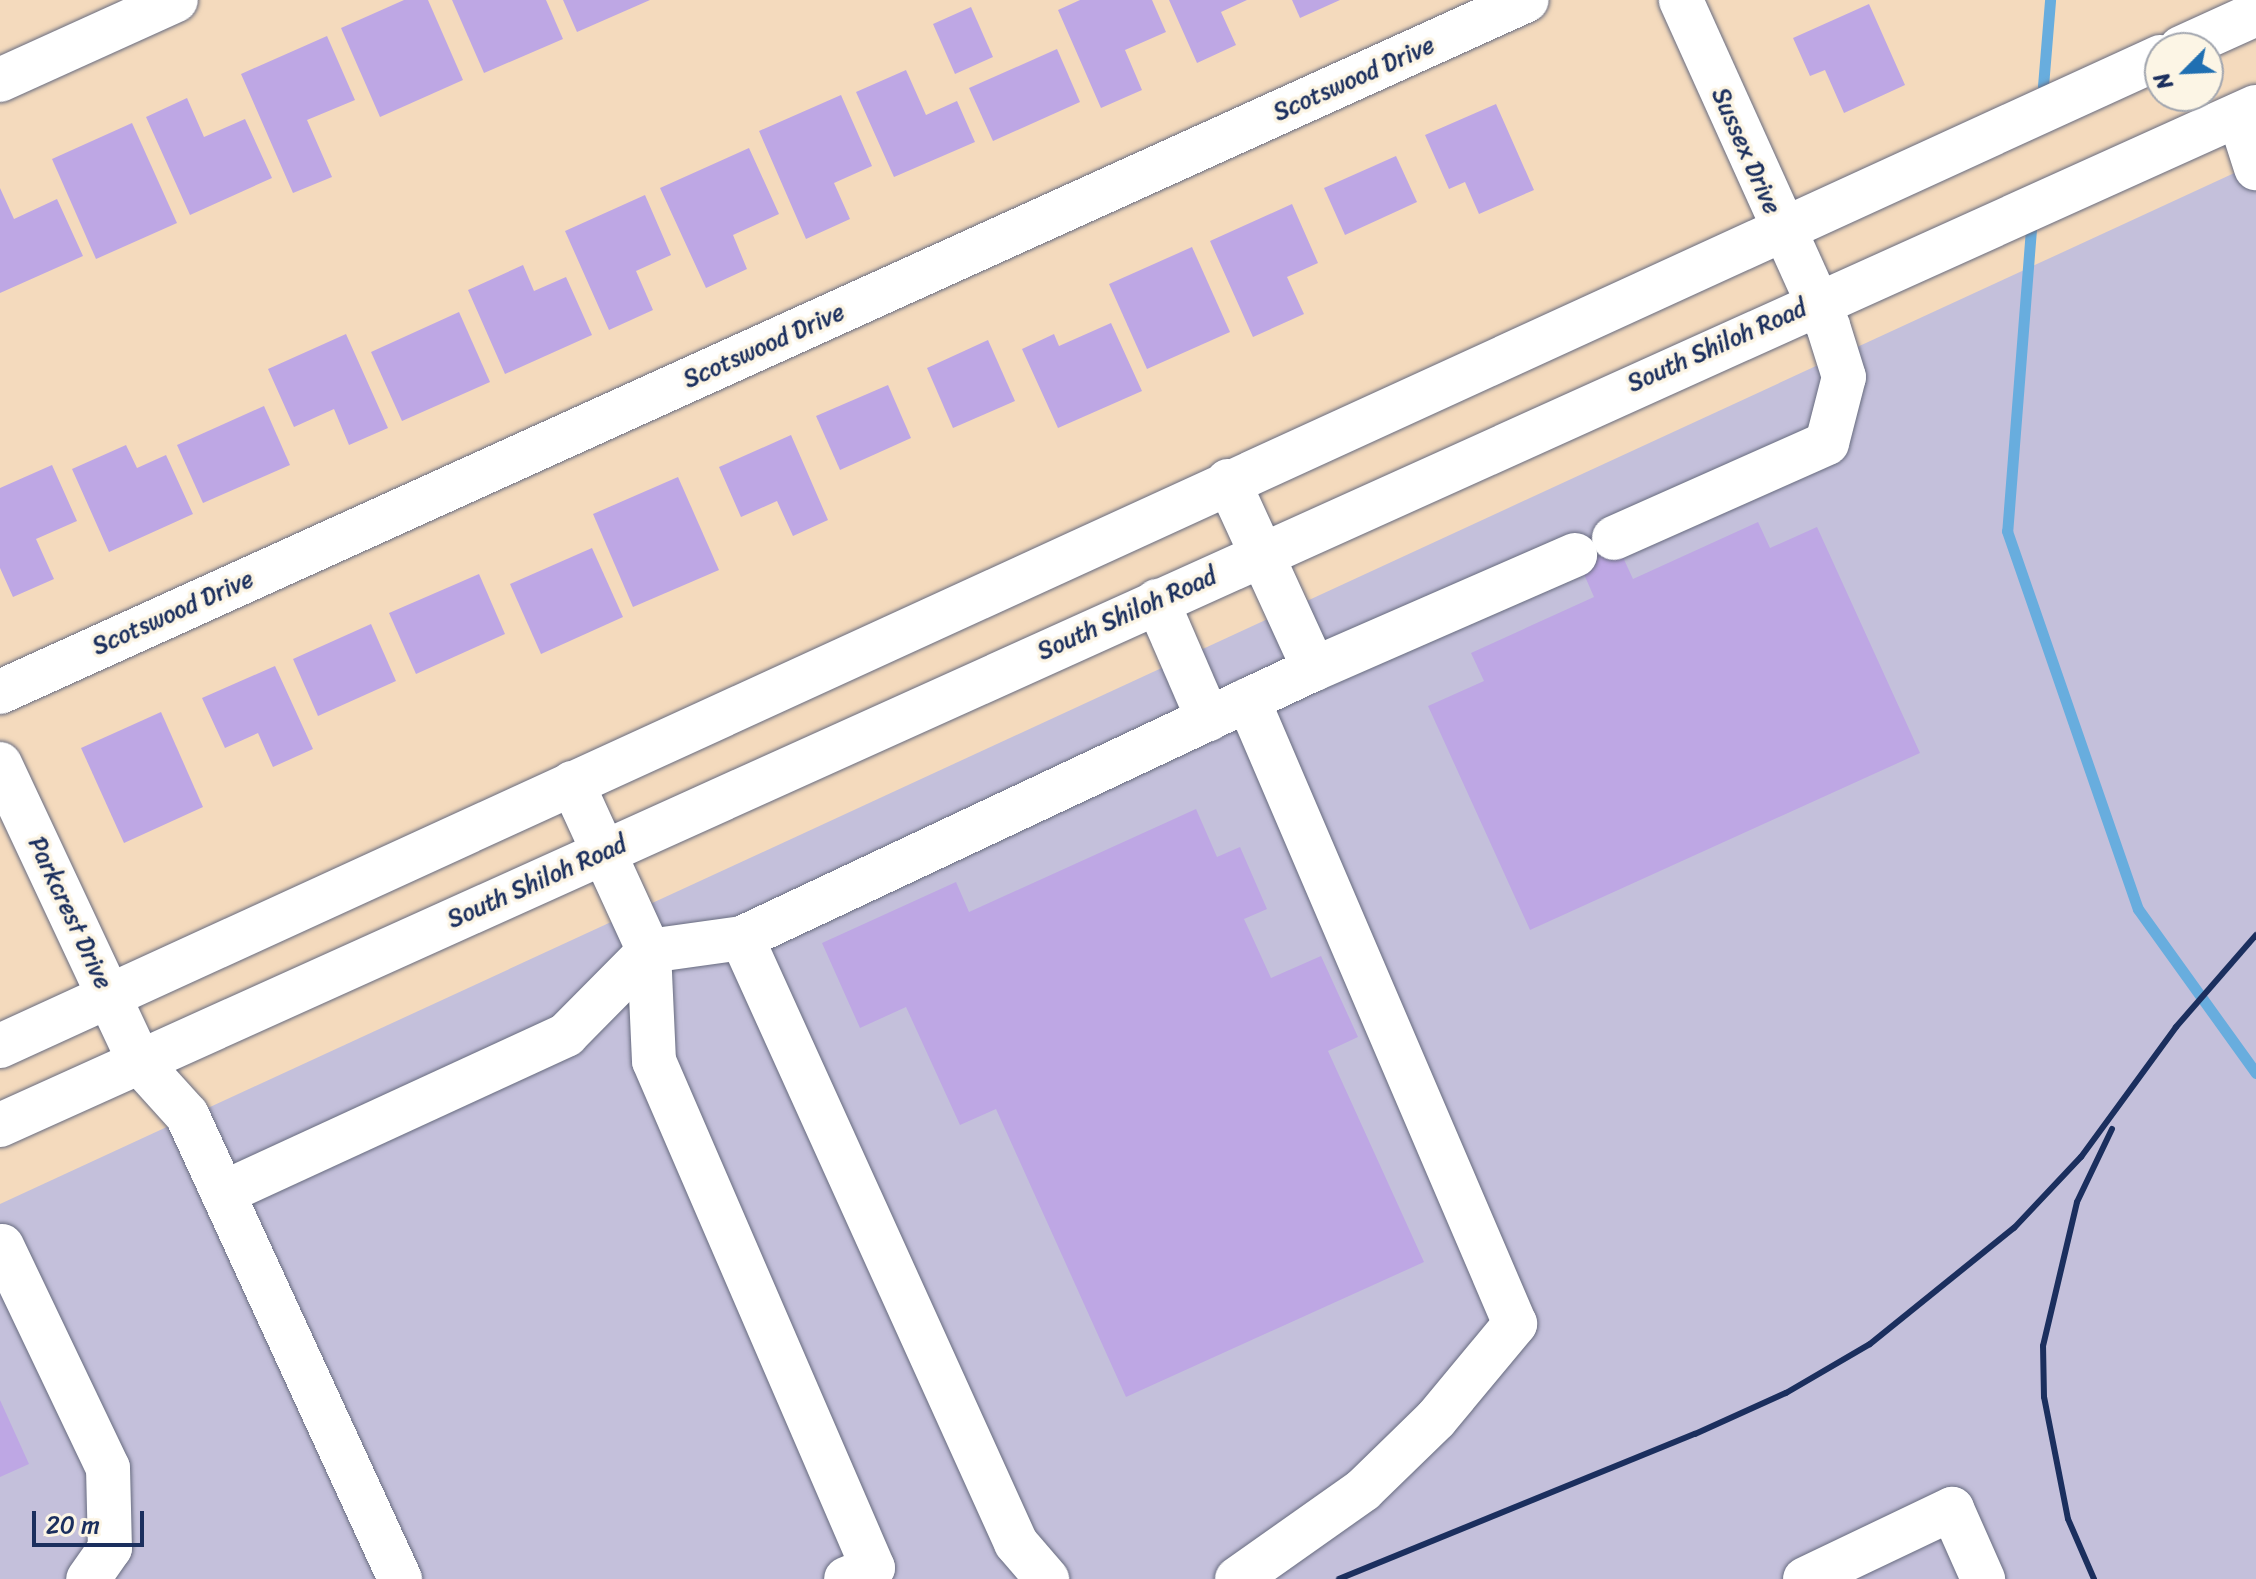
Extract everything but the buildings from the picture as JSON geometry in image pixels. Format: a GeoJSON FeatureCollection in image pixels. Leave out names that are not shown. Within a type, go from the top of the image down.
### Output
{"type":"FeatureCollection","features":[{"type":"Feature","properties":{"kind":"main road"},"geometry":{"type":"LineString","coordinates":[[0,80],[176,0]]}},
{"type":"Feature","properties":{"kind":"main road","name":"Scotswood Drive"},"geometry":{"type":"LineString","coordinates":[[0,692],[1527,0]]}},
{"type":"Feature","properties":{"kind":"main road","name":"Sussex Drive"},"geometry":{"type":"LineString","coordinates":[[1314,669],[1827,443],[1844,377],[1681,0]]}},
{"type":"Feature","properties":{"kind":"main road"},"geometry":{"type":"LineString","coordinates":[[2216,32],[2256,14]]}},
{"type":"Feature","properties":{"kind":"main road"},"geometry":{"type":"LineString","coordinates":[[0,1046],[1780,228],[2144,64]]}},
{"type":"Feature","properties":{"kind":"main road"},"geometry":{"type":"LineString","coordinates":[[2247,111],[2256,168]]}},
{"type":"Feature","properties":{"kind":"main road","name":"South Shiloh Road"},"geometry":{"type":"LineString","coordinates":[[0,1125],[1814,302],[2247,111]]}},
{"type":"Feature","properties":{"kind":"main road"},"geometry":{"type":"LineString","coordinates":[[223,1193],[566,1035],[649,951],[742,938],[1314,669],[1228,481]]}},
{"type":"Feature","properties":{"kind":"main road"},"geometry":{"type":"LineString","coordinates":[[1157,601],[1208,719]]}},
{"type":"Feature","properties":{"kind":"main road"},"geometry":{"type":"LineString","coordinates":[[1237,1579],[1363,1490],[1436,1419],[1515,1324],[1248,700]]}},
{"type":"Feature","properties":{"kind":"main road","name":"Parkcrest Drive"},"geometry":{"type":"LineString","coordinates":[[0,764],[140,1063],[187,1115],[400,1579]]}},
{"type":"Feature","properties":{"kind":"main road"},"geometry":{"type":"LineString","coordinates":[[572,783],[649,951],[654,1061],[873,1568],[846,1579]]}},
{"type":"Feature","properties":{"kind":"main road"},"geometry":{"type":"LineString","coordinates":[[742,938],[1016,1543],[1047,1579]]}},
{"type":"Feature","properties":{"kind":"main road"},"geometry":{"type":"LineString","coordinates":[[1,1244],[108,1468],[110,1548],[88,1579]]}},
{"type":"Feature","properties":{"kind":"main road"},"geometry":{"type":"LineString","coordinates":[[1805,1579],[1952,1509],[1983,1579]]}},
{"type":"Feature","properties":{"kind":"shaded area"},"geometry":{"type":"Polygon","coordinates":[[[2256,163],[2256,1579],[0,1579],[0,1204],[2256,163]]]}},
{"type":"Feature","properties":{"kind":"waterway"},"geometry":{"type":"LineString","coordinates":[[2043,86],[2050,0]]}},
{"type":"Feature","properties":{"kind":"waterway"},"geometry":{"type":"LineString","coordinates":[[2031,229],[2007,531],[2138,909],[2256,1073]]}},
{"type":"Feature","properties":{"kind":"railway"},"geometry":{"type":"LineString","coordinates":[[1339,1579],[1695,1434],[1786,1393],[1870,1344],[2014,1228],[2081,1157],[2176,1027],[2256,935]]}},
{"type":"Feature","properties":{"kind":"railway"},"geometry":{"type":"LineString","coordinates":[[2094,1579],[2068,1519],[2044,1397],[2043,1346],[2077,1202],[2112,1129]]}}]}
